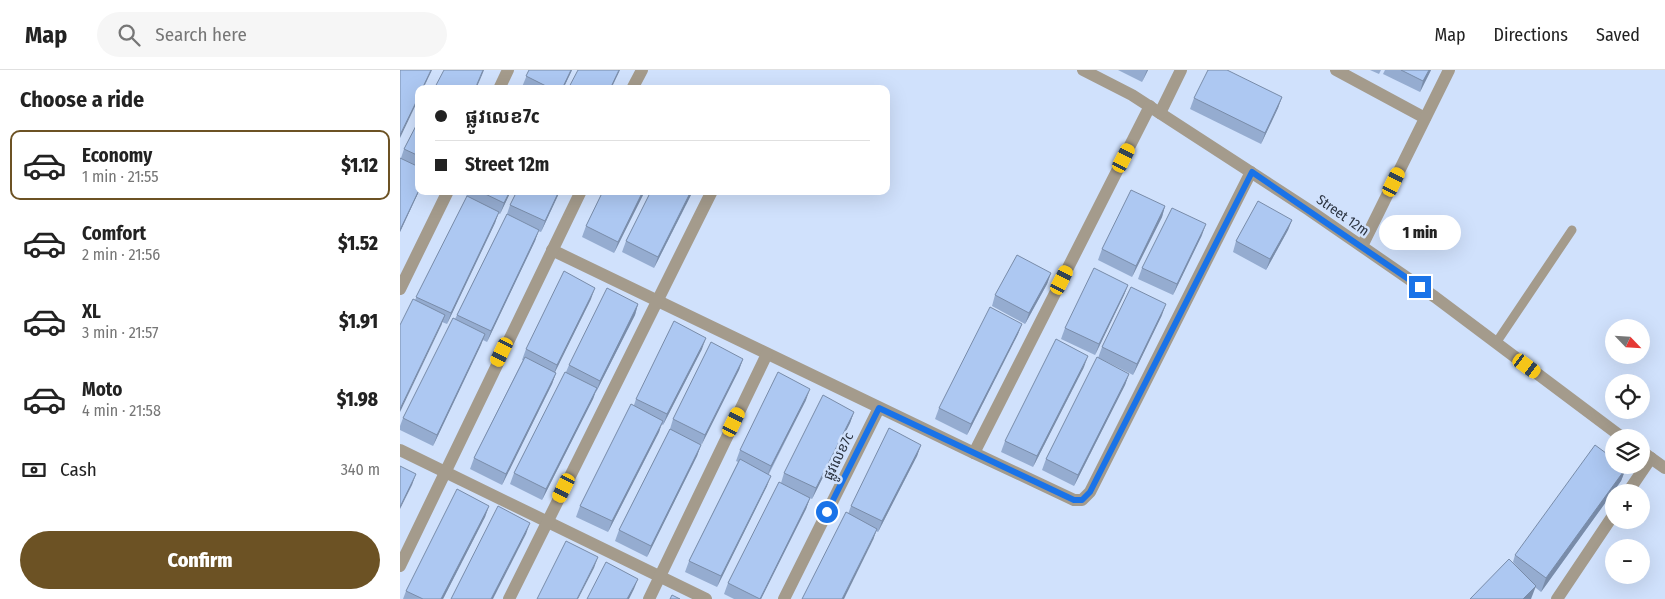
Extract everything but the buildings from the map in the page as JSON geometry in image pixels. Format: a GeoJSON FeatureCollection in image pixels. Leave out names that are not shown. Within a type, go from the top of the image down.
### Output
{"type":"FeatureCollection","features":[{"type":"Feature","properties":{"kind":"street"},"geometry":{"type":"LineString","coordinates":[[501,85],[508,70]]}},
{"type":"Feature","properties":{"kind":"street"},"geometry":{"type":"LineString","coordinates":[[634,85],[642,70]]}},
{"type":"Feature","properties":{"kind":"street","name":"Street 12m"},"geometry":{"type":"LineString","coordinates":[[1083,70],[1155,109],[1362,246],[1611,429]]}},
{"type":"Feature","properties":{"kind":"street"},"geometry":{"type":"LineString","coordinates":[[974,453],[1155,109],[1181,70]]}},
{"type":"Feature","properties":{"kind":"street"},"geometry":{"type":"LineString","coordinates":[[1336,70],[1425,118]]}},
{"type":"Feature","properties":{"kind":"street"},"geometry":{"type":"LineString","coordinates":[[1362,246],[1449,70]]}},
{"type":"Feature","properties":{"kind":"street"},"geometry":{"type":"LineString","coordinates":[[552,250],[974,453],[1074,500],[1082,500],[1090,492],[1252,172]]}},
{"type":"Feature","properties":{"kind":"street"},"geometry":{"type":"LineString","coordinates":[[400,288],[446,195]]}},
{"type":"Feature","properties":{"kind":"street"},"geometry":{"type":"LineString","coordinates":[[400,566],[579,195]]}},
{"type":"Feature","properties":{"kind":"street"},"geometry":{"type":"LineString","coordinates":[[509,599],[710,195]]}},
{"type":"Feature","properties":{"kind":"street"},"geometry":{"type":"LineString","coordinates":[[649,599],[767,354]]}},
{"type":"Feature","properties":{"kind":"street","name":"ផ្លូវលេខ7c"},"geometry":{"type":"LineString","coordinates":[[784,599],[879,408]]}},
{"type":"Feature","properties":{"kind":"street"},"geometry":{"type":"LineString","coordinates":[[400,450],[706,599]]}},
{"type":"Feature","properties":{"kind":"street"},"geometry":{"type":"LineString","coordinates":[[1650,457],[1665,468]]}},
{"type":"Feature","properties":{"kind":"street"},"geometry":{"type":"LineString","coordinates":[[1557,599],[1605,527]]}},
{"type":"Feature","properties":{"kind":"lane"},"geometry":{"type":"LineString","coordinates":[[1496,343],[1572,230]]}},
{"type":"Feature","properties":{"kind":"route"},"geometry":{"type":"LineString","coordinates":[[827,512],[879,408],[1074,500],[1082,500],[1090,492],[1252,172],[1420,287]]}}]}
